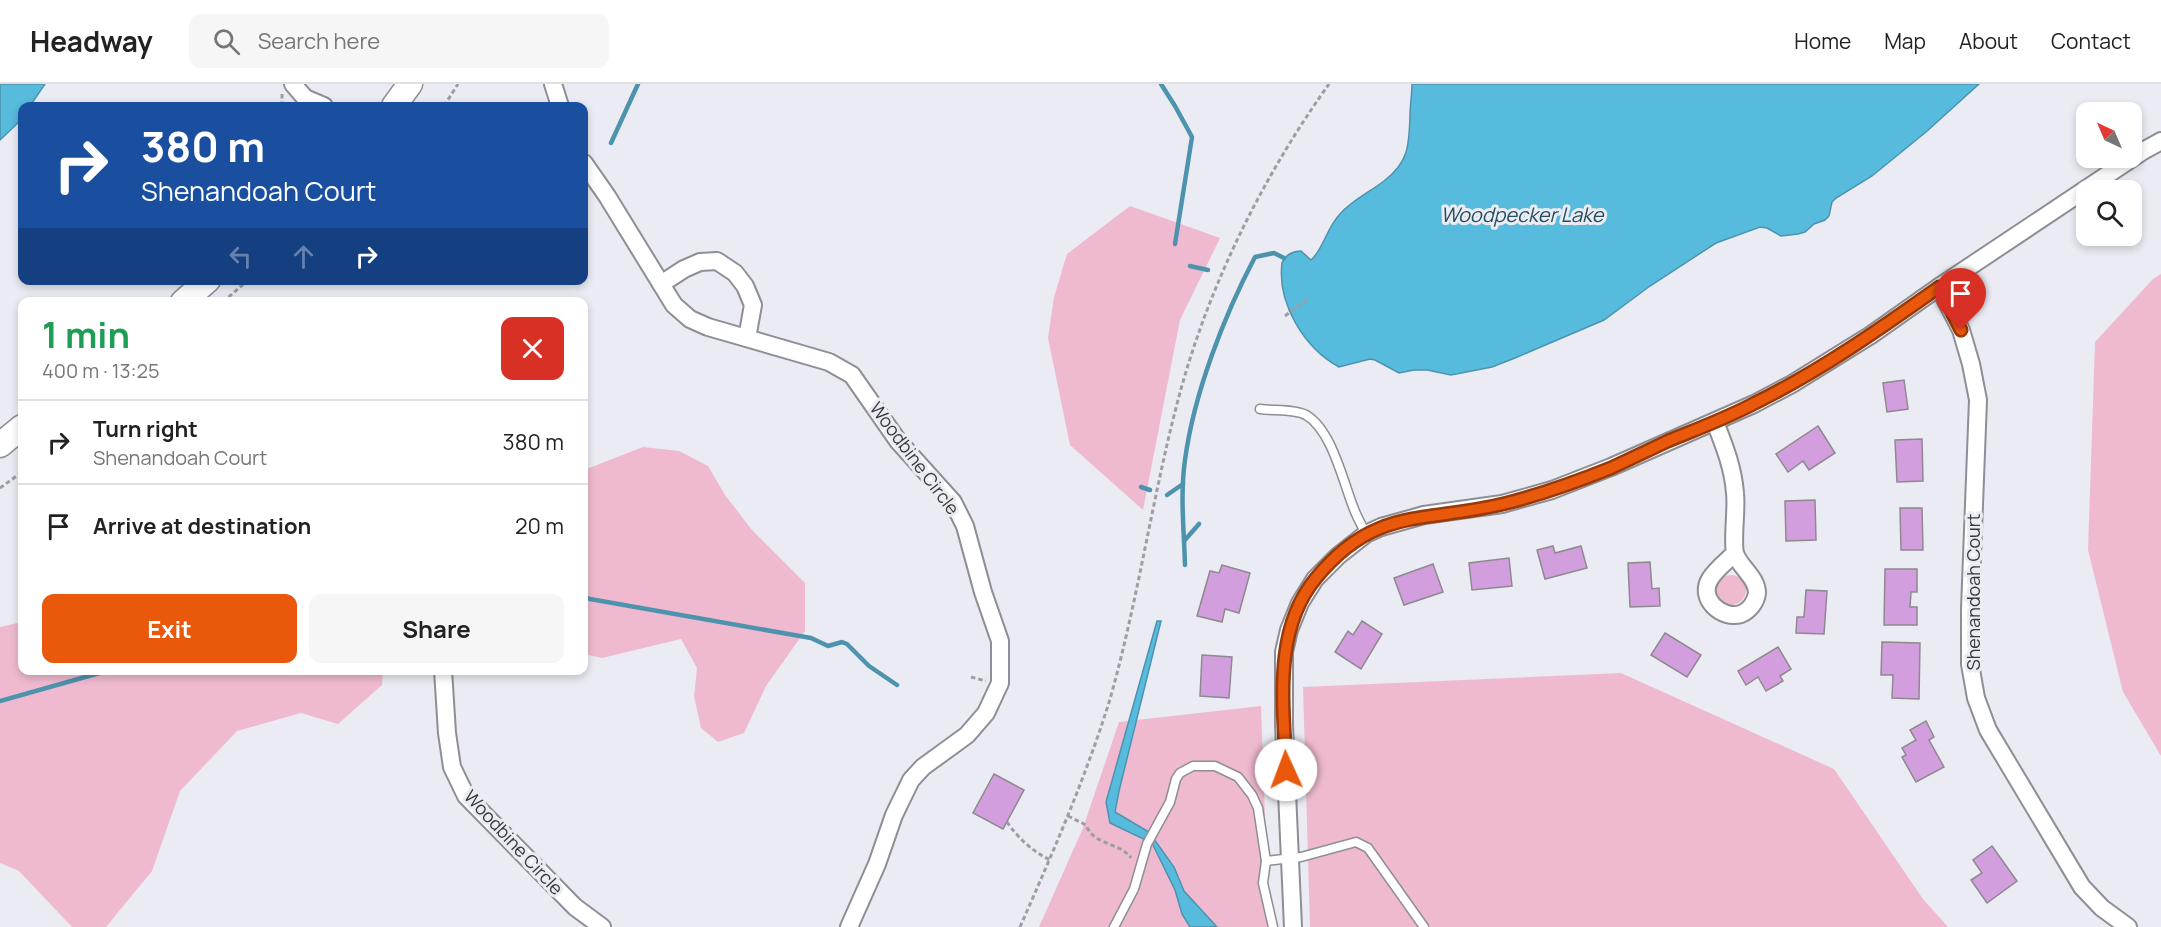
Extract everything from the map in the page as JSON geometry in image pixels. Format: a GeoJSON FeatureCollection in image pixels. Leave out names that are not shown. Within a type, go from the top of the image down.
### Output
{"type":"FeatureCollection","features":[{"type":"Feature","properties":{"kind":"main road"},"geometry":{"type":"LineString","coordinates":[[397,102],[410,84]]}},
{"type":"Feature","properties":{"kind":"main road"},"geometry":{"type":"LineString","coordinates":[[189,297],[202,285]]}},
{"type":"Feature","properties":{"kind":"main road"},"geometry":{"type":"LineString","coordinates":[[0,445],[18,431]]}},
{"type":"Feature","properties":{"kind":"street"},"geometry":{"type":"LineString","coordinates":[[293,84],[307,102]]}},
{"type":"Feature","properties":{"kind":"street"},"geometry":{"type":"LineString","coordinates":[[553,84],[559,102]]}},
{"type":"Feature","properties":{"kind":"street"},"geometry":{"type":"LineString","coordinates":[[1293,927],[1284,725],[1284,652],[1289,630],[1300,603],[1315,579],[1338,556],[1366,534],[1396,522],[1424,515],[1502,504],[1552,490],[1715,422],[1792,384],[1871,335],[1939,287],[2161,141]]}},
{"type":"Feature","properties":{"kind":"street","name":"Woodbine Circle"},"geometry":{"type":"LineString","coordinates":[[588,168],[674,305],[690,319],[829,362],[852,375],[898,441],[953,502],[964,526],[1000,641],[999,683],[986,713],[967,735],[923,767],[911,780],[894,815],[878,864],[849,927]]}},
{"type":"Feature","properties":{"kind":"street"},"geometry":{"type":"LineString","coordinates":[[662,284],[684,269],[700,262],[717,261],[735,273],[745,286],[753,305],[747,338]]}},
{"type":"Feature","properties":{"kind":"street","name":"Shenandoah Court"},"geometry":{"type":"LineString","coordinates":[[1939,287],[1961,330],[1978,400],[1970,609],[1970,664],[1976,698],[1989,730],[2082,887],[2102,908],[2128,927]]}},
{"type":"Feature","properties":{"kind":"street"},"geometry":{"type":"LineString","coordinates":[[1715,422],[1728,455],[1735,493],[1735,553]]}},
{"type":"Feature","properties":{"kind":"street","name":"Woodbine Circle"},"geometry":{"type":"LineString","coordinates":[[443,675],[452,767],[466,796],[575,907],[602,927]]}},
{"type":"Feature","properties":{"kind":"lane"},"geometry":{"type":"LineString","coordinates":[[1260,410],[1299,413],[1317,424],[1329,441],[1355,512],[1366,534]]}},
{"type":"Feature","properties":{"kind":"lane"},"geometry":{"type":"LineString","coordinates":[[1114,927],[1136,883],[1147,844],[1170,802],[1176,779],[1180,773],[1193,766],[1215,766],[1238,777],[1252,795],[1260,817],[1266,861],[1263,883],[1273,927]]}},
{"type":"Feature","properties":{"kind":"lane"},"geometry":{"type":"LineString","coordinates":[[1266,861],[1290,859],[1356,842],[1363,844],[1424,927]]}},
{"type":"Feature","properties":{"kind":"path"},"geometry":{"type":"LineString","coordinates":[[447,102],[458,84]]}},
{"type":"Feature","properties":{"kind":"path"},"geometry":{"type":"LineString","coordinates":[[1020,927],[1068,816],[1110,698],[1127,635],[1181,390],[1198,333],[1244,228],[1267,183],[1301,124],[1329,84]]}},
{"type":"Feature","properties":{"kind":"path"},"geometry":{"type":"LineString","coordinates":[[229,297],[242,285]]}},
{"type":"Feature","properties":{"kind":"path"},"geometry":{"type":"LineString","coordinates":[[1285,316],[1308,298]]}},
{"type":"Feature","properties":{"kind":"path"},"geometry":{"type":"LineString","coordinates":[[0,488],[18,475]]}},
{"type":"Feature","properties":{"kind":"path"},"geometry":{"type":"LineString","coordinates":[[1068,816],[1086,825],[1089,832],[1104,843],[1126,851],[1132,860],[1136,883]]}},
{"type":"Feature","properties":{"kind":"path"},"geometry":{"type":"LineString","coordinates":[[1006,822],[1016,835],[1035,852],[1050,860]]}},
{"type":"Feature","properties":{"kind":"shaded area"},"geometry":{"type":"Polygon","coordinates":[[[1130,206],[1220,238],[1180,320],[1143,510],[1070,445],[1048,338],[1054,297],[1067,254],[1130,206]]]}},
{"type":"Feature","properties":{"kind":"shaded area"},"geometry":{"type":"Polygon","coordinates":[[[2161,274],[2161,756],[2123,692],[2088,550],[2095,342],[2153,279],[2161,274]]]}},
{"type":"Feature","properties":{"kind":"shaded area"},"geometry":{"type":"Polygon","coordinates":[[[643,447],[679,451],[708,466],[725,495],[752,530],[805,583],[805,631],[766,686],[744,733],[718,742],[701,728],[694,696],[697,668],[681,639],[602,658],[588,655],[588,468],[643,447]]]}},
{"type":"Feature","properties":{"kind":"shaded area"},"geometry":{"type":"Polygon","coordinates":[[[1731,575],[1737,576],[1745,584],[1745,596],[1737,604],[1731,605],[1725,604],[1717,596],[1716,590],[1717,584],[1725,576],[1731,575]]]}},
{"type":"Feature","properties":{"kind":"shaded area"},"geometry":{"type":"Polygon","coordinates":[[[18,623],[18,675],[383,675],[382,685],[338,724],[301,713],[237,731],[180,791],[152,871],[106,927],[72,927],[19,871],[0,863],[0,627],[18,623]]]}},
{"type":"Feature","properties":{"kind":"shaded area"},"geometry":{"type":"Polygon","coordinates":[[[1621,673],[1834,769],[1923,899],[1948,927],[1310,927],[1303,687],[1621,673]]]}},
{"type":"Feature","properties":{"kind":"shaded area"},"geometry":{"type":"Polygon","coordinates":[[[1261,706],[1269,927],[1039,927],[1083,828],[1119,722],[1261,706]]]}},
{"type":"Feature","properties":{"kind":"water"},"geometry":{"type":"Polygon","coordinates":[[[0,84],[45,84],[33,102],[18,102],[18,123],[0,140],[0,84]]]}},
{"type":"Feature","properties":{"kind":"water","name":"Woodpecker Lake"},"geometry":{"type":"Polygon","coordinates":[[[1412,84],[1979,84],[1926,132],[1872,176],[1836,198],[1832,202],[1829,216],[1805,232],[1781,236],[1767,228],[1760,227],[1716,243],[1650,286],[1604,320],[1492,367],[1451,375],[1427,370],[1399,373],[1370,359],[1339,367],[1315,348],[1296,323],[1284,293],[1282,263],[1287,256],[1298,251],[1311,260],[1340,214],[1384,181],[1398,167],[1408,144],[1412,84]]]}},
{"type":"Feature","properties":{"kind":"water"},"geometry":{"type":"Polygon","coordinates":[[[1157,621],[1161,621],[1115,812],[1149,832],[1174,867],[1184,891],[1217,927],[1190,927],[1182,914],[1175,890],[1152,843],[1110,823],[1106,802],[1157,621]]]}},
{"type":"Feature","properties":{"kind":"building"},"geometry":{"type":"Polygon","coordinates":[[[1904,380],[1908,409],[1887,412],[1883,383],[1904,380]]]}},
{"type":"Feature","properties":{"kind":"building"},"geometry":{"type":"Polygon","coordinates":[[[1818,426],[1835,453],[1809,470],[1803,461],[1788,472],[1776,454],[1818,426]]]}},
{"type":"Feature","properties":{"kind":"building"},"geometry":{"type":"Polygon","coordinates":[[[1922,439],[1923,481],[1897,482],[1895,440],[1922,439]]]}},
{"type":"Feature","properties":{"kind":"building"},"geometry":{"type":"Polygon","coordinates":[[[1815,500],[1816,540],[1786,541],[1785,501],[1815,500]]]}},
{"type":"Feature","properties":{"kind":"building"},"geometry":{"type":"Polygon","coordinates":[[[1900,508],[1922,508],[1923,550],[1901,550],[1900,508]]]}},
{"type":"Feature","properties":{"kind":"building"},"geometry":{"type":"Polygon","coordinates":[[[1553,546],[1555,553],[1581,546],[1587,568],[1545,579],[1537,550],[1553,546]]]}},
{"type":"Feature","properties":{"kind":"building"},"geometry":{"type":"Polygon","coordinates":[[[1509,558],[1512,586],[1472,590],[1469,563],[1509,558]]]}},
{"type":"Feature","properties":{"kind":"building"},"geometry":{"type":"Polygon","coordinates":[[[1650,562],[1652,589],[1659,588],[1660,606],[1630,607],[1628,563],[1650,562]]]}},
{"type":"Feature","properties":{"kind":"building"},"geometry":{"type":"Polygon","coordinates":[[[1433,564],[1443,592],[1404,605],[1394,578],[1433,564]]]}},
{"type":"Feature","properties":{"kind":"building"},"geometry":{"type":"Polygon","coordinates":[[[1222,565],[1250,573],[1239,613],[1225,609],[1222,622],[1197,616],[1210,571],[1219,573],[1222,565]]]}},
{"type":"Feature","properties":{"kind":"building"},"geometry":{"type":"Polygon","coordinates":[[[1885,569],[1917,569],[1917,592],[1911,592],[1910,607],[1917,607],[1917,625],[1884,625],[1885,569]]]}},
{"type":"Feature","properties":{"kind":"building"},"geometry":{"type":"Polygon","coordinates":[[[1806,590],[1827,591],[1824,634],[1796,633],[1797,617],[1804,617],[1806,590]]]}},
{"type":"Feature","properties":{"kind":"building"},"geometry":{"type":"Polygon","coordinates":[[[1362,621],[1382,634],[1361,669],[1335,652],[1348,631],[1353,635],[1362,621]]]}},
{"type":"Feature","properties":{"kind":"building"},"geometry":{"type":"Polygon","coordinates":[[[1665,633],[1701,655],[1687,677],[1651,655],[1665,633]]]}},
{"type":"Feature","properties":{"kind":"building"},"geometry":{"type":"Polygon","coordinates":[[[1882,642],[1920,643],[1919,699],[1892,698],[1893,675],[1881,675],[1882,642]]]}},
{"type":"Feature","properties":{"kind":"building"},"geometry":{"type":"Polygon","coordinates":[[[1778,647],[1791,669],[1780,676],[1783,681],[1766,691],[1758,677],[1746,685],[1738,671],[1778,647]]]}},
{"type":"Feature","properties":{"kind":"building"},"geometry":{"type":"Polygon","coordinates":[[[1202,655],[1232,657],[1229,698],[1200,696],[1202,655]]]}},
{"type":"Feature","properties":{"kind":"building"},"geometry":{"type":"Polygon","coordinates":[[[1926,721],[1934,737],[1929,740],[1944,767],[1916,782],[1902,757],[1906,755],[1902,748],[1916,740],[1910,730],[1926,721]]]}},
{"type":"Feature","properties":{"kind":"building"},"geometry":{"type":"Polygon","coordinates":[[[994,774],[1024,790],[1003,829],[973,813],[994,774]]]}},
{"type":"Feature","properties":{"kind":"building"},"geometry":{"type":"Polygon","coordinates":[[[1992,846],[2017,881],[1987,903],[1971,880],[1982,873],[1973,860],[1992,846]]]}},
{"type":"Feature","properties":{"kind":"waterway"},"geometry":{"type":"LineString","coordinates":[[611,143],[638,84]]}},
{"type":"Feature","properties":{"kind":"waterway"},"geometry":{"type":"LineString","coordinates":[[1161,84],[1192,137],[1175,244]]}},
{"type":"Feature","properties":{"kind":"waterway"},"geometry":{"type":"LineString","coordinates":[[1185,565],[1183,499],[1185,460],[1189,434],[1203,382],[1232,304],[1255,257],[1274,253],[1284,258]]}},
{"type":"Feature","properties":{"kind":"waterway"},"geometry":{"type":"LineString","coordinates":[[1190,266],[1208,270]]}},
{"type":"Feature","properties":{"kind":"waterway"},"geometry":{"type":"LineString","coordinates":[[1167,495],[1183,484]]}},
{"type":"Feature","properties":{"kind":"waterway"},"geometry":{"type":"LineString","coordinates":[[1141,487],[1150,490]]}},
{"type":"Feature","properties":{"kind":"waterway"},"geometry":{"type":"LineString","coordinates":[[1184,541],[1199,524]]}},
{"type":"Feature","properties":{"kind":"waterway"},"geometry":{"type":"LineString","coordinates":[[588,598],[811,638],[828,646],[842,642],[847,644],[869,666],[897,685]]}},
{"type":"Feature","properties":{"kind":"waterway"},"geometry":{"type":"LineString","coordinates":[[0,701],[92,675]]}},
{"type":"Feature","properties":{"kind":"route"},"geometry":{"type":"LineString","coordinates":[[1286,770],[1284,652],[1289,630],[1300,603],[1315,579],[1338,556],[1366,534],[1381,526],[1424,515],[1502,504],[1552,490],[1611,467],[1755,404],[1792,384],[1871,335],[1939,287],[1961,330]]}}]}
